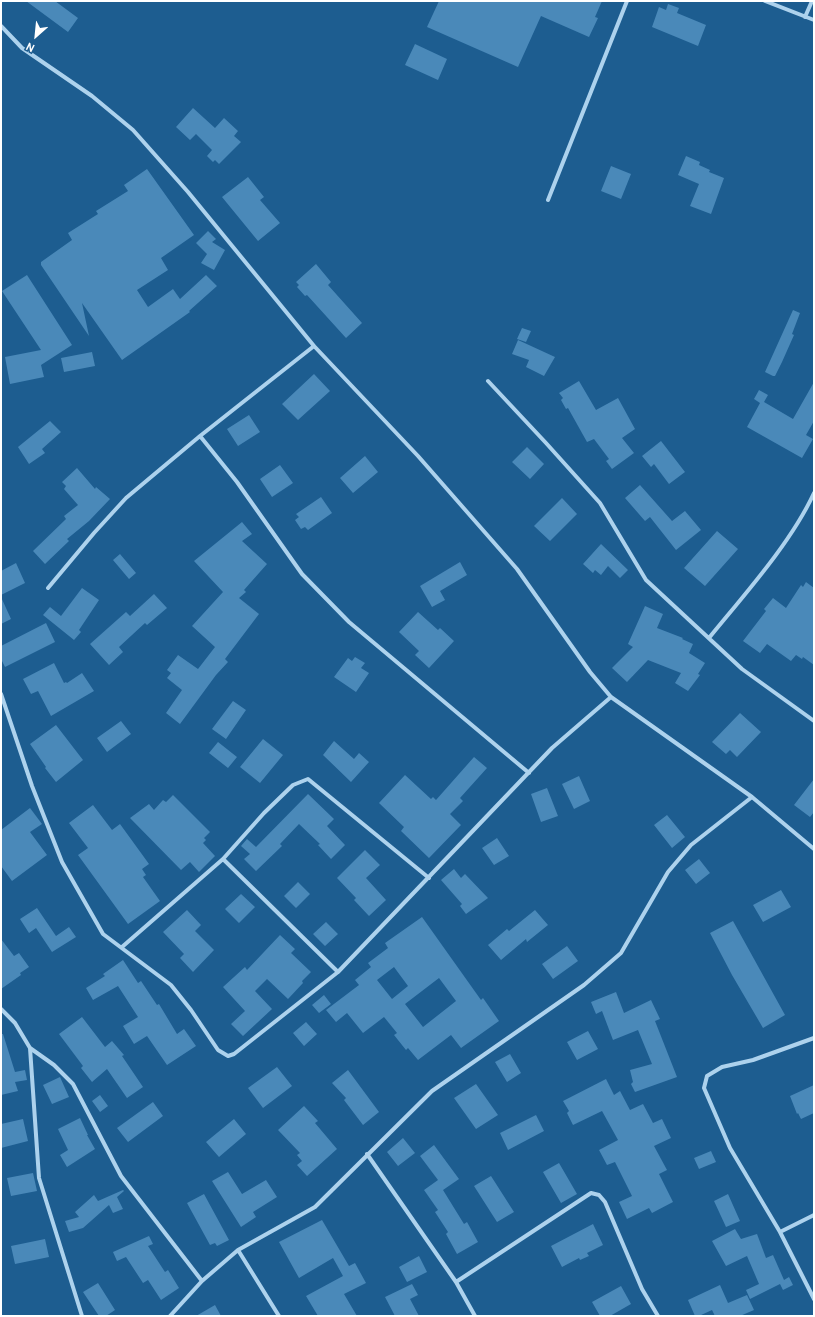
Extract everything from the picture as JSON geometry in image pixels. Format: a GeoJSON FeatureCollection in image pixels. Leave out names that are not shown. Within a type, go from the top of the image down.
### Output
{"type":"FeatureCollection","features":[{"type":"Feature","properties":{"kind":"street"},"geometry":{"type":"LineString","coordinates":[[548,200],[627,1]]}},
{"type":"Feature","properties":{"kind":"street"},"geometry":{"type":"LineString","coordinates":[[765,1],[814,20]]}},
{"type":"Feature","properties":{"kind":"street"},"geometry":{"type":"LineString","coordinates":[[805,17],[812,1]]}},
{"type":"Feature","properties":{"kind":"street"},"geometry":{"type":"LineString","coordinates":[[1,26],[22,48],[92,96],[133,130],[188,192],[314,346],[418,456],[517,568],[590,672],[611,697],[752,797],[814,849]]}},
{"type":"Feature","properties":{"kind":"street"},"geometry":{"type":"LineString","coordinates":[[48,588],[94,533],[126,498],[200,436],[314,346]]}},
{"type":"Feature","properties":{"kind":"street"},"geometry":{"type":"LineString","coordinates":[[488,381],[600,503],[646,580],[742,669],[814,721]]}},
{"type":"Feature","properties":{"kind":"street"},"geometry":{"type":"LineString","coordinates":[[200,436],[237,482],[302,574],[338,612],[529,773]]}},
{"type":"Feature","properties":{"kind":"street"},"geometry":{"type":"LineString","coordinates":[[709,638],[766,568],[807,508],[814,493]]}},
{"type":"Feature","properties":{"kind":"street"},"geometry":{"type":"LineString","coordinates":[[1,694],[32,786],[62,862],[103,934],[170,985],[191,1010],[218,1050],[228,1056],[234,1054],[338,972],[552,748],[611,697]]}},
{"type":"Feature","properties":{"kind":"street"},"geometry":{"type":"LineString","coordinates":[[122,947],[223,859],[264,813],[293,785],[308,779],[429,878]]}},
{"type":"Feature","properties":{"kind":"street"},"geometry":{"type":"LineString","coordinates":[[170,1316],[202,1282],[238,1250],[315,1207],[432,1091],[584,985],[621,953],[668,872],[691,845],[752,797]]}},
{"type":"Feature","properties":{"kind":"street"},"geometry":{"type":"LineString","coordinates":[[223,859],[338,972]]}},
{"type":"Feature","properties":{"kind":"street"},"geometry":{"type":"LineString","coordinates":[[1,1009],[15,1023],[30,1048],[54,1066],[72,1084],[121,1176],[202,1282]]}},
{"type":"Feature","properties":{"kind":"street"},"geometry":{"type":"LineString","coordinates":[[814,1038],[753,1060],[722,1067],[707,1076],[704,1088],[730,1148],[780,1232],[814,1299]]}},
{"type":"Feature","properties":{"kind":"street"},"geometry":{"type":"LineString","coordinates":[[30,1048],[39,1178],[82,1316]]}},
{"type":"Feature","properties":{"kind":"street"},"geometry":{"type":"LineString","coordinates":[[367,1154],[456,1282],[475,1316]]}},
{"type":"Feature","properties":{"kind":"street"},"geometry":{"type":"LineString","coordinates":[[456,1282],[591,1193],[599,1195],[605,1202],[642,1289],[658,1316]]}},
{"type":"Feature","properties":{"kind":"street"},"geometry":{"type":"LineString","coordinates":[[780,1232],[814,1215]]}},
{"type":"Feature","properties":{"kind":"street"},"geometry":{"type":"LineString","coordinates":[[238,1250],[279,1316]]}},
{"type":"Feature","properties":{"kind":"building"},"geometry":{"type":"Polygon","coordinates":[[[26,1],[55,1],[78,18],[68,32],[26,1]]]}},
{"type":"Feature","properties":{"kind":"building"},"geometry":{"type":"Polygon","coordinates":[[[439,1],[602,1],[595,17],[598,18],[589,37],[541,16],[518,67],[427,27],[439,1]]]}},
{"type":"Feature","properties":{"kind":"building"},"geometry":{"type":"Polygon","coordinates":[[[668,4],[679,8],[677,13],[706,25],[698,46],[652,27],[659,7],[666,10],[668,4]]]}},
{"type":"Feature","properties":{"kind":"building"},"geometry":{"type":"Polygon","coordinates":[[[415,44],[447,59],[438,80],[405,65],[415,44]]]}},
{"type":"Feature","properties":{"kind":"building"},"geometry":{"type":"Polygon","coordinates":[[[193,108],[215,128],[224,118],[238,131],[234,136],[241,142],[219,164],[215,160],[213,162],[207,156],[212,150],[196,134],[190,140],[176,127],[193,108]]]}},
{"type":"Feature","properties":{"kind":"building"},"geometry":{"type":"Polygon","coordinates":[[[686,156],[700,162],[699,165],[710,170],[709,172],[724,178],[711,214],[690,206],[699,184],[678,175],[686,156]]]}},
{"type":"Feature","properties":{"kind":"building"},"geometry":{"type":"Polygon","coordinates":[[[611,166],[631,174],[621,199],[601,191],[611,166]]]}},
{"type":"Feature","properties":{"kind":"building"},"geometry":{"type":"Polygon","coordinates":[[[147,169],[194,235],[161,258],[168,270],[137,290],[148,307],[173,289],[180,299],[206,275],[217,286],[189,311],[190,312],[122,360],[82,303],[89,336],[41,265],[41,262],[72,240],[68,233],[98,214],[96,211],[128,191],[124,185],[147,169]]]}},
{"type":"Feature","properties":{"kind":"building"},"geometry":{"type":"Polygon","coordinates":[[[248,177],[264,197],[260,200],[280,223],[258,241],[222,197],[248,177]]]}},
{"type":"Feature","properties":{"kind":"building"},"geometry":{"type":"Polygon","coordinates":[[[208,231],[216,239],[212,242],[225,250],[214,270],[201,263],[207,254],[196,243],[208,231]]]}},
{"type":"Feature","properties":{"kind":"building"},"geometry":{"type":"Polygon","coordinates":[[[316,264],[331,282],[328,285],[362,323],[346,338],[307,295],[305,296],[297,287],[299,285],[296,282],[316,264]]]}},
{"type":"Feature","properties":{"kind":"building"},"geometry":{"type":"Polygon","coordinates":[[[27,275],[72,345],[41,365],[44,377],[10,384],[5,357],[41,350],[2,291],[27,275]]]}},
{"type":"Feature","properties":{"kind":"building"},"geometry":{"type":"Polygon","coordinates":[[[793,310],[800,313],[792,334],[794,335],[775,376],[773,376],[765,372],[793,310]]]}},
{"type":"Feature","properties":{"kind":"building"},"geometry":{"type":"Polygon","coordinates":[[[522,328],[531,331],[526,342],[517,339],[522,328]]]}},
{"type":"Feature","properties":{"kind":"building"},"geometry":{"type":"Polygon","coordinates":[[[518,340],[555,357],[544,376],[526,367],[529,360],[512,354],[518,340]]]}},
{"type":"Feature","properties":{"kind":"building"},"geometry":{"type":"Polygon","coordinates":[[[92,352],[95,366],[64,372],[61,358],[92,352]]]}},
{"type":"Feature","properties":{"kind":"building"},"geometry":{"type":"Polygon","coordinates":[[[314,374],[330,391],[298,420],[282,404],[314,374]]]}},
{"type":"Feature","properties":{"kind":"building"},"geometry":{"type":"Polygon","coordinates":[[[579,381],[596,410],[618,398],[635,429],[622,438],[634,453],[612,469],[606,461],[609,459],[594,439],[587,442],[568,408],[566,409],[561,400],[563,398],[559,393],[579,381]]]}},
{"type":"Feature","properties":{"kind":"building"},"geometry":{"type":"Polygon","coordinates":[[[814,382],[814,421],[806,435],[813,439],[802,458],[747,427],[760,403],[754,399],[759,390],[768,395],[764,402],[793,419],[814,382]]]}},
{"type":"Feature","properties":{"kind":"building"},"geometry":{"type":"Polygon","coordinates":[[[249,415],[260,432],[238,446],[227,429],[249,415]]]}},
{"type":"Feature","properties":{"kind":"building"},"geometry":{"type":"Polygon","coordinates":[[[50,421],[61,432],[42,449],[45,453],[29,464],[18,447],[50,421]]]}},
{"type":"Feature","properties":{"kind":"building"},"geometry":{"type":"Polygon","coordinates":[[[661,441],[685,472],[669,484],[654,464],[651,467],[642,456],[661,441]]]}},
{"type":"Feature","properties":{"kind":"building"},"geometry":{"type":"Polygon","coordinates":[[[527,447],[544,464],[530,479],[512,462],[527,447]]]}},
{"type":"Feature","properties":{"kind":"building"},"geometry":{"type":"Polygon","coordinates":[[[365,456],[378,472],[353,493],[340,478],[365,456]]]}},
{"type":"Feature","properties":{"kind":"building"},"geometry":{"type":"Polygon","coordinates":[[[280,465],[293,483],[272,497],[260,479],[280,465]]]}},
{"type":"Feature","properties":{"kind":"building"},"geometry":{"type":"Polygon","coordinates":[[[77,468],[95,489],[96,487],[110,499],[89,521],[67,539],[69,541],[45,564],[33,551],[66,519],[64,516],[78,505],[64,489],[66,486],[62,482],[77,468]]]}},
{"type":"Feature","properties":{"kind":"building"},"geometry":{"type":"Polygon","coordinates":[[[640,485],[672,521],[685,511],[701,530],[676,550],[650,517],[645,521],[625,498],[640,485]]]}},
{"type":"Feature","properties":{"kind":"building"},"geometry":{"type":"Polygon","coordinates":[[[321,497],[332,513],[308,530],[305,527],[301,529],[295,520],[299,517],[296,514],[321,497]]]}},
{"type":"Feature","properties":{"kind":"building"},"geometry":{"type":"Polygon","coordinates":[[[562,498],[577,514],[550,541],[534,526],[562,498]]]}},
{"type":"Feature","properties":{"kind":"building"},"geometry":{"type":"Polygon","coordinates":[[[242,522],[252,534],[242,541],[267,564],[244,590],[246,592],[239,598],[259,614],[225,659],[228,662],[216,675],[180,724],[166,713],[182,690],[167,678],[171,673],[167,670],[178,655],[198,669],[215,647],[192,626],[223,592],[194,561],[242,522]]]}},
{"type":"Feature","properties":{"kind":"building"},"geometry":{"type":"Polygon","coordinates":[[[717,531],[738,549],[705,586],[684,568],[717,531]]]}},
{"type":"Feature","properties":{"kind":"building"},"geometry":{"type":"Polygon","coordinates":[[[601,544],[628,570],[620,578],[608,566],[601,575],[595,570],[593,573],[583,564],[601,544]]]}},
{"type":"Feature","properties":{"kind":"building"},"geometry":{"type":"Polygon","coordinates":[[[120,554],[136,573],[129,579],[113,560],[120,554]]]}},
{"type":"Feature","properties":{"kind":"building"},"geometry":{"type":"Polygon","coordinates":[[[460,562],[467,575],[440,591],[445,600],[432,607],[420,586],[460,562]]]}},
{"type":"Feature","properties":{"kind":"building"},"geometry":{"type":"Polygon","coordinates":[[[16,563],[25,583],[1,595],[1,571],[16,563]]]}},
{"type":"Feature","properties":{"kind":"building"},"geometry":{"type":"Polygon","coordinates":[[[806,582],[814,588],[814,665],[803,657],[802,659],[796,655],[791,661],[767,644],[760,653],[743,641],[766,611],[764,609],[773,598],[786,608],[801,585],[803,587],[806,582]]]}},
{"type":"Feature","properties":{"kind":"building"},"geometry":{"type":"Polygon","coordinates":[[[82,588],[99,600],[79,630],[81,632],[74,640],[43,615],[50,607],[61,616],[82,588]]]}},
{"type":"Feature","properties":{"kind":"building"},"geometry":{"type":"Polygon","coordinates":[[[154,594],[167,608],[147,625],[145,623],[119,647],[123,652],[109,665],[90,644],[126,612],[130,616],[154,594]]]}},
{"type":"Feature","properties":{"kind":"building"},"geometry":{"type":"Polygon","coordinates":[[[1,597],[11,619],[1,624],[1,597]]]}},
{"type":"Feature","properties":{"kind":"building"},"geometry":{"type":"Polygon","coordinates":[[[645,606],[663,614],[657,628],[683,638],[682,639],[693,644],[689,653],[705,663],[698,674],[700,675],[688,691],[675,683],[681,673],[648,660],[627,682],[612,668],[633,647],[628,644],[645,606]]]}},
{"type":"Feature","properties":{"kind":"building"},"geometry":{"type":"Polygon","coordinates":[[[418,612],[438,630],[440,628],[454,641],[429,668],[415,655],[419,651],[399,632],[418,612]]]}},
{"type":"Feature","properties":{"kind":"building"},"geometry":{"type":"Polygon","coordinates":[[[46,623],[55,642],[5,667],[1,659],[1,646],[46,623]]]}},
{"type":"Feature","properties":{"kind":"building"},"geometry":{"type":"Polygon","coordinates":[[[355,657],[365,663],[361,668],[369,673],[356,692],[334,677],[348,658],[352,661],[355,657]]]}},
{"type":"Feature","properties":{"kind":"building"},"geometry":{"type":"Polygon","coordinates":[[[54,663],[64,683],[67,683],[82,673],[94,691],[51,716],[38,691],[31,694],[23,679],[54,663]]]}},
{"type":"Feature","properties":{"kind":"building"},"geometry":{"type":"Polygon","coordinates":[[[233,701],[246,710],[226,739],[212,729],[233,701]]]}},
{"type":"Feature","properties":{"kind":"building"},"geometry":{"type":"Polygon","coordinates":[[[740,713],[761,732],[737,757],[730,750],[726,754],[712,742],[740,713]]]}},
{"type":"Feature","properties":{"kind":"building"},"geometry":{"type":"Polygon","coordinates":[[[121,721],[131,734],[107,752],[97,738],[121,721]]]}},
{"type":"Feature","properties":{"kind":"building"},"geometry":{"type":"Polygon","coordinates":[[[56,725],[83,760],[56,782],[30,744],[56,725]]]}},
{"type":"Feature","properties":{"kind":"building"},"geometry":{"type":"Polygon","coordinates":[[[263,739],[283,755],[260,783],[240,767],[263,739]]]}},
{"type":"Feature","properties":{"kind":"building"},"geometry":{"type":"Polygon","coordinates":[[[334,741],[354,759],[359,753],[369,762],[351,782],[323,755],[334,741]]]}},
{"type":"Feature","properties":{"kind":"building"},"geometry":{"type":"Polygon","coordinates":[[[218,742],[237,757],[228,768],[209,753],[218,742]]]}},
{"type":"Feature","properties":{"kind":"building"},"geometry":{"type":"Polygon","coordinates":[[[474,757],[487,768],[460,798],[463,801],[450,814],[461,825],[429,858],[401,831],[404,827],[379,803],[405,775],[431,799],[433,797],[436,800],[474,757]]]}},
{"type":"Feature","properties":{"kind":"building"},"geometry":{"type":"Polygon","coordinates":[[[579,776],[590,801],[574,809],[562,784],[579,776]]]}},
{"type":"Feature","properties":{"kind":"building"},"geometry":{"type":"Polygon","coordinates":[[[814,779],[814,812],[810,817],[794,805],[814,779]]]}},
{"type":"Feature","properties":{"kind":"building"},"geometry":{"type":"Polygon","coordinates":[[[547,788],[558,816],[541,822],[531,794],[547,788]]]}},
{"type":"Feature","properties":{"kind":"building"},"geometry":{"type":"Polygon","coordinates":[[[308,794],[334,819],[327,826],[345,845],[331,859],[318,845],[320,844],[299,824],[280,844],[282,846],[256,871],[244,859],[250,854],[241,846],[247,839],[256,847],[308,794]]]}},
{"type":"Feature","properties":{"kind":"building"},"geometry":{"type":"Polygon","coordinates":[[[173,795],[210,832],[204,838],[206,840],[203,843],[215,856],[199,872],[190,862],[181,870],[130,818],[149,804],[154,810],[163,800],[166,802],[173,795]]]}},
{"type":"Feature","properties":{"kind":"building"},"geometry":{"type":"Polygon","coordinates":[[[93,805],[112,830],[120,824],[149,864],[142,869],[146,875],[143,877],[160,901],[128,924],[78,855],[88,848],[69,823],[93,805]]]}},
{"type":"Feature","properties":{"kind":"building"},"geometry":{"type":"Polygon","coordinates":[[[30,808],[42,824],[30,832],[47,855],[12,881],[1,866],[1,830],[30,808]]]}},
{"type":"Feature","properties":{"kind":"building"},"geometry":{"type":"Polygon","coordinates":[[[667,815],[685,837],[672,848],[654,825],[667,815]]]}},
{"type":"Feature","properties":{"kind":"building"},"geometry":{"type":"Polygon","coordinates":[[[497,838],[509,856],[494,865],[482,848],[497,838]]]}},
{"type":"Feature","properties":{"kind":"building"},"geometry":{"type":"Polygon","coordinates":[[[365,850],[380,865],[366,878],[386,900],[369,916],[354,900],[356,898],[337,878],[365,850]]]}},
{"type":"Feature","properties":{"kind":"building"},"geometry":{"type":"Polygon","coordinates":[[[699,859],[710,873],[696,884],[685,870],[699,859]]]}},
{"type":"Feature","properties":{"kind":"building"},"geometry":{"type":"Polygon","coordinates":[[[454,869],[461,878],[465,874],[488,898],[466,914],[460,906],[462,904],[441,880],[454,869]]]}},
{"type":"Feature","properties":{"kind":"building"},"geometry":{"type":"Polygon","coordinates":[[[298,882],[310,894],[296,908],[284,896],[298,882]]]}},
{"type":"Feature","properties":{"kind":"building"},"geometry":{"type":"Polygon","coordinates":[[[781,890],[791,907],[763,922],[753,905],[781,890]]]}},
{"type":"Feature","properties":{"kind":"building"},"geometry":{"type":"Polygon","coordinates":[[[241,894],[255,907],[239,923],[225,909],[241,894]]]}},
{"type":"Feature","properties":{"kind":"building"},"geometry":{"type":"Polygon","coordinates":[[[37,908],[56,936],[69,927],[76,937],[52,952],[36,928],[29,933],[20,919],[37,908]]]}},
{"type":"Feature","properties":{"kind":"building"},"geometry":{"type":"Polygon","coordinates":[[[187,910],[201,925],[195,931],[214,950],[193,972],[180,958],[184,954],[163,932],[187,910]]]}},
{"type":"Feature","properties":{"kind":"building"},"geometry":{"type":"Polygon","coordinates":[[[535,910],[548,925],[527,942],[526,939],[501,960],[488,945],[507,929],[509,931],[535,910]]]}},
{"type":"Feature","properties":{"kind":"building"},"geometry":{"type":"Polygon","coordinates":[[[422,917],[481,1000],[483,998],[499,1021],[461,1048],[451,1035],[418,1060],[408,1048],[406,1050],[394,1035],[397,1033],[384,1017],[363,1033],[347,1013],[336,1022],[326,1010],[359,985],[355,980],[371,967],[368,963],[388,948],[385,943],[422,917]],[[394,967],[377,980],[392,999],[408,986],[394,967]],[[439,978],[405,1004],[423,1027],[456,1001],[439,978]]]}},
{"type":"Feature","properties":{"kind":"building"},"geometry":{"type":"Polygon","coordinates":[[[733,921],[785,1015],[763,1028],[732,975],[710,933],[733,921]]]}},
{"type":"Feature","properties":{"kind":"building"},"geometry":{"type":"Polygon","coordinates":[[[326,922],[338,934],[325,946],[313,934],[326,922]]]}},
{"type":"Feature","properties":{"kind":"building"},"geometry":{"type":"Polygon","coordinates":[[[280,935],[295,949],[291,953],[311,972],[288,999],[267,979],[255,991],[272,1009],[243,1036],[231,1024],[245,1011],[223,987],[245,967],[247,970],[280,935]]]}},
{"type":"Feature","properties":{"kind":"building"},"geometry":{"type":"Polygon","coordinates":[[[1,939],[14,956],[19,953],[29,967],[20,973],[21,975],[1,989],[1,939]]]}},
{"type":"Feature","properties":{"kind":"building"},"geometry":{"type":"Polygon","coordinates":[[[567,946],[578,961],[553,979],[542,964],[567,946]]]}},
{"type":"Feature","properties":{"kind":"building"},"geometry":{"type":"Polygon","coordinates":[[[123,960],[138,983],[141,981],[157,1005],[159,1004],[177,1034],[184,1029],[196,1046],[167,1065],[147,1036],[134,1044],[123,1026],[138,1017],[118,986],[93,1000],[86,988],[105,976],[103,974],[123,960]]]}},
{"type":"Feature","properties":{"kind":"building"},"geometry":{"type":"Polygon","coordinates":[[[616,992],[624,1013],[651,1000],[660,1019],[655,1021],[677,1077],[635,1092],[631,1084],[633,1082],[630,1070],[652,1064],[638,1030],[613,1040],[602,1011],[596,1014],[591,1002],[616,992]]]}},
{"type":"Feature","properties":{"kind":"building"},"geometry":{"type":"Polygon","coordinates":[[[324,995],[331,1004],[319,1013],[312,1005],[324,995]]]}},
{"type":"Feature","properties":{"kind":"building"},"geometry":{"type":"Polygon","coordinates":[[[82,1017],[105,1047],[112,1041],[124,1055],[122,1056],[143,1087],[127,1098],[107,1069],[92,1082],[81,1068],[83,1066],[59,1034],[82,1017]]]}},
{"type":"Feature","properties":{"kind":"building"},"geometry":{"type":"Polygon","coordinates":[[[306,1022],[317,1034],[304,1046],[293,1033],[306,1022]]]}},
{"type":"Feature","properties":{"kind":"building"},"geometry":{"type":"Polygon","coordinates":[[[588,1031],[598,1049],[577,1060],[567,1042],[588,1031]]]}},
{"type":"Feature","properties":{"kind":"building"},"geometry":{"type":"Polygon","coordinates":[[[1,1034],[3,1034],[15,1072],[25,1070],[27,1080],[15,1082],[18,1091],[1,1095],[1,1034]]]}},
{"type":"Feature","properties":{"kind":"building"},"geometry":{"type":"Polygon","coordinates":[[[510,1054],[521,1073],[507,1082],[495,1062],[510,1054]]]}},
{"type":"Feature","properties":{"kind":"building"},"geometry":{"type":"Polygon","coordinates":[[[277,1067],[292,1086],[263,1108],[248,1088],[277,1067]]]}},
{"type":"Feature","properties":{"kind":"building"},"geometry":{"type":"Polygon","coordinates":[[[348,1070],[379,1112],[363,1125],[344,1100],[346,1098],[332,1083],[348,1070]]]}},
{"type":"Feature","properties":{"kind":"building"},"geometry":{"type":"Polygon","coordinates":[[[60,1077],[69,1097],[52,1104],[43,1085],[60,1077]]]}},
{"type":"Feature","properties":{"kind":"building"},"geometry":{"type":"Polygon","coordinates":[[[606,1079],[614,1095],[620,1091],[630,1110],[643,1104],[653,1123],[662,1119],[671,1138],[654,1146],[667,1170],[659,1174],[673,1202],[652,1213],[649,1208],[627,1219],[619,1202],[632,1196],[615,1162],[607,1165],[599,1150],[618,1140],[602,1111],[573,1125],[567,1113],[569,1111],[563,1101],[606,1079]]]}},
{"type":"Feature","properties":{"kind":"building"},"geometry":{"type":"Polygon","coordinates":[[[476,1084],[498,1115],[476,1129],[454,1098],[476,1084]]]}},
{"type":"Feature","properties":{"kind":"building"},"geometry":{"type":"Polygon","coordinates":[[[814,1085],[814,1113],[801,1119],[798,1113],[797,1114],[790,1096],[814,1085]]]}},
{"type":"Feature","properties":{"kind":"building"},"geometry":{"type":"Polygon","coordinates":[[[100,1095],[108,1106],[100,1112],[92,1101],[100,1095]]]}},
{"type":"Feature","properties":{"kind":"building"},"geometry":{"type":"Polygon","coordinates":[[[153,1102],[163,1116],[128,1142],[117,1128],[153,1102]]]}},
{"type":"Feature","properties":{"kind":"building"},"geometry":{"type":"Polygon","coordinates":[[[304,1106],[318,1121],[315,1123],[337,1149],[307,1176],[297,1165],[302,1161],[297,1155],[300,1153],[278,1130],[304,1106]]]}},
{"type":"Feature","properties":{"kind":"building"},"geometry":{"type":"Polygon","coordinates":[[[536,1115],[544,1131],[508,1150],[500,1133],[536,1115]]]}},
{"type":"Feature","properties":{"kind":"building"},"geometry":{"type":"Polygon","coordinates":[[[80,1118],[95,1149],[67,1167],[60,1155],[68,1150],[58,1129],[80,1118]]]}},
{"type":"Feature","properties":{"kind":"building"},"geometry":{"type":"Polygon","coordinates":[[[23,1119],[28,1141],[1,1148],[1,1124],[23,1119]]]}},
{"type":"Feature","properties":{"kind":"building"},"geometry":{"type":"Polygon","coordinates":[[[234,1119],[246,1134],[219,1157],[206,1142],[234,1119]]]}},
{"type":"Feature","properties":{"kind":"building"},"geometry":{"type":"Polygon","coordinates":[[[403,1138],[415,1153],[398,1166],[387,1152],[403,1138]]]}},
{"type":"Feature","properties":{"kind":"building"},"geometry":{"type":"Polygon","coordinates":[[[434,1145],[459,1179],[443,1190],[464,1224],[467,1222],[478,1242],[457,1254],[446,1234],[448,1232],[435,1212],[438,1210],[424,1190],[438,1180],[420,1156],[434,1145]]]}},
{"type":"Feature","properties":{"kind":"building"},"geometry":{"type":"Polygon","coordinates":[[[711,1151],[716,1162],[699,1169],[694,1158],[711,1151]]]}},
{"type":"Feature","properties":{"kind":"building"},"geometry":{"type":"Polygon","coordinates":[[[559,1163],[577,1194],[561,1203],[543,1172],[559,1163]]]}},
{"type":"Feature","properties":{"kind":"building"},"geometry":{"type":"Polygon","coordinates":[[[228,1172],[242,1194],[266,1180],[277,1197],[253,1212],[256,1217],[241,1227],[212,1181],[228,1172]]]}},
{"type":"Feature","properties":{"kind":"building"},"geometry":{"type":"Polygon","coordinates":[[[33,1173],[37,1191],[11,1196],[7,1178],[33,1173]]]}},
{"type":"Feature","properties":{"kind":"building"},"geometry":{"type":"Polygon","coordinates":[[[491,1176],[514,1212],[497,1222],[474,1186],[491,1176]]]}},
{"type":"Feature","properties":{"kind":"building"},"geometry":{"type":"Polygon","coordinates":[[[123,1190],[124,1191],[117,1197],[123,1209],[113,1213],[109,1205],[83,1228],[69,1232],[65,1221],[79,1217],[75,1212],[94,1195],[98,1201],[123,1190]]]}},
{"type":"Feature","properties":{"kind":"building"},"geometry":{"type":"Polygon","coordinates":[[[204,1194],[229,1240],[217,1246],[215,1243],[210,1245],[187,1203],[204,1194]]]}},
{"type":"Feature","properties":{"kind":"building"},"geometry":{"type":"Polygon","coordinates":[[[728,1194],[740,1221],[726,1227],[714,1201],[728,1194]]]}},
{"type":"Feature","properties":{"kind":"building"},"geometry":{"type":"Polygon","coordinates":[[[322,1220],[349,1266],[355,1263],[366,1283],[344,1294],[357,1316],[318,1316],[306,1296],[343,1276],[333,1258],[299,1278],[279,1242],[322,1220]]]}},
{"type":"Feature","properties":{"kind":"building"},"geometry":{"type":"Polygon","coordinates":[[[593,1224],[603,1245],[587,1253],[589,1256],[580,1260],[579,1258],[562,1267],[551,1246],[593,1224]]]}},
{"type":"Feature","properties":{"kind":"building"},"geometry":{"type":"Polygon","coordinates":[[[735,1229],[741,1239],[757,1234],[766,1258],[773,1255],[784,1280],[789,1277],[793,1285],[783,1290],[780,1284],[750,1299],[746,1290],[759,1284],[747,1256],[726,1266],[712,1241],[735,1229]]]}},
{"type":"Feature","properties":{"kind":"building"},"geometry":{"type":"Polygon","coordinates":[[[149,1236],[153,1244],[148,1246],[165,1272],[168,1270],[179,1288],[161,1300],[148,1280],[143,1283],[126,1257],[117,1261],[113,1252],[149,1236]]]}},
{"type":"Feature","properties":{"kind":"building"},"geometry":{"type":"Polygon","coordinates":[[[45,1239],[49,1257],[15,1264],[11,1246],[45,1239]]]}},
{"type":"Feature","properties":{"kind":"building"},"geometry":{"type":"Polygon","coordinates":[[[419,1256],[427,1272],[407,1282],[399,1267],[419,1256]]]}},
{"type":"Feature","properties":{"kind":"building"},"geometry":{"type":"Polygon","coordinates":[[[98,1283],[115,1310],[106,1316],[99,1316],[83,1292],[98,1283]]]}},
{"type":"Feature","properties":{"kind":"building"},"geometry":{"type":"Polygon","coordinates":[[[412,1284],[418,1295],[410,1299],[419,1316],[395,1316],[385,1297],[412,1284]]]}},
{"type":"Feature","properties":{"kind":"building"},"geometry":{"type":"Polygon","coordinates":[[[720,1285],[728,1303],[747,1295],[754,1310],[740,1316],[715,1316],[712,1310],[699,1316],[695,1316],[688,1300],[720,1285]]]}},
{"type":"Feature","properties":{"kind":"building"},"geometry":{"type":"Polygon","coordinates":[[[621,1286],[631,1304],[610,1316],[600,1316],[592,1302],[621,1286]]]}},
{"type":"Feature","properties":{"kind":"building"},"geometry":{"type":"Polygon","coordinates":[[[215,1305],[221,1316],[196,1316],[215,1305]]]}}]}
